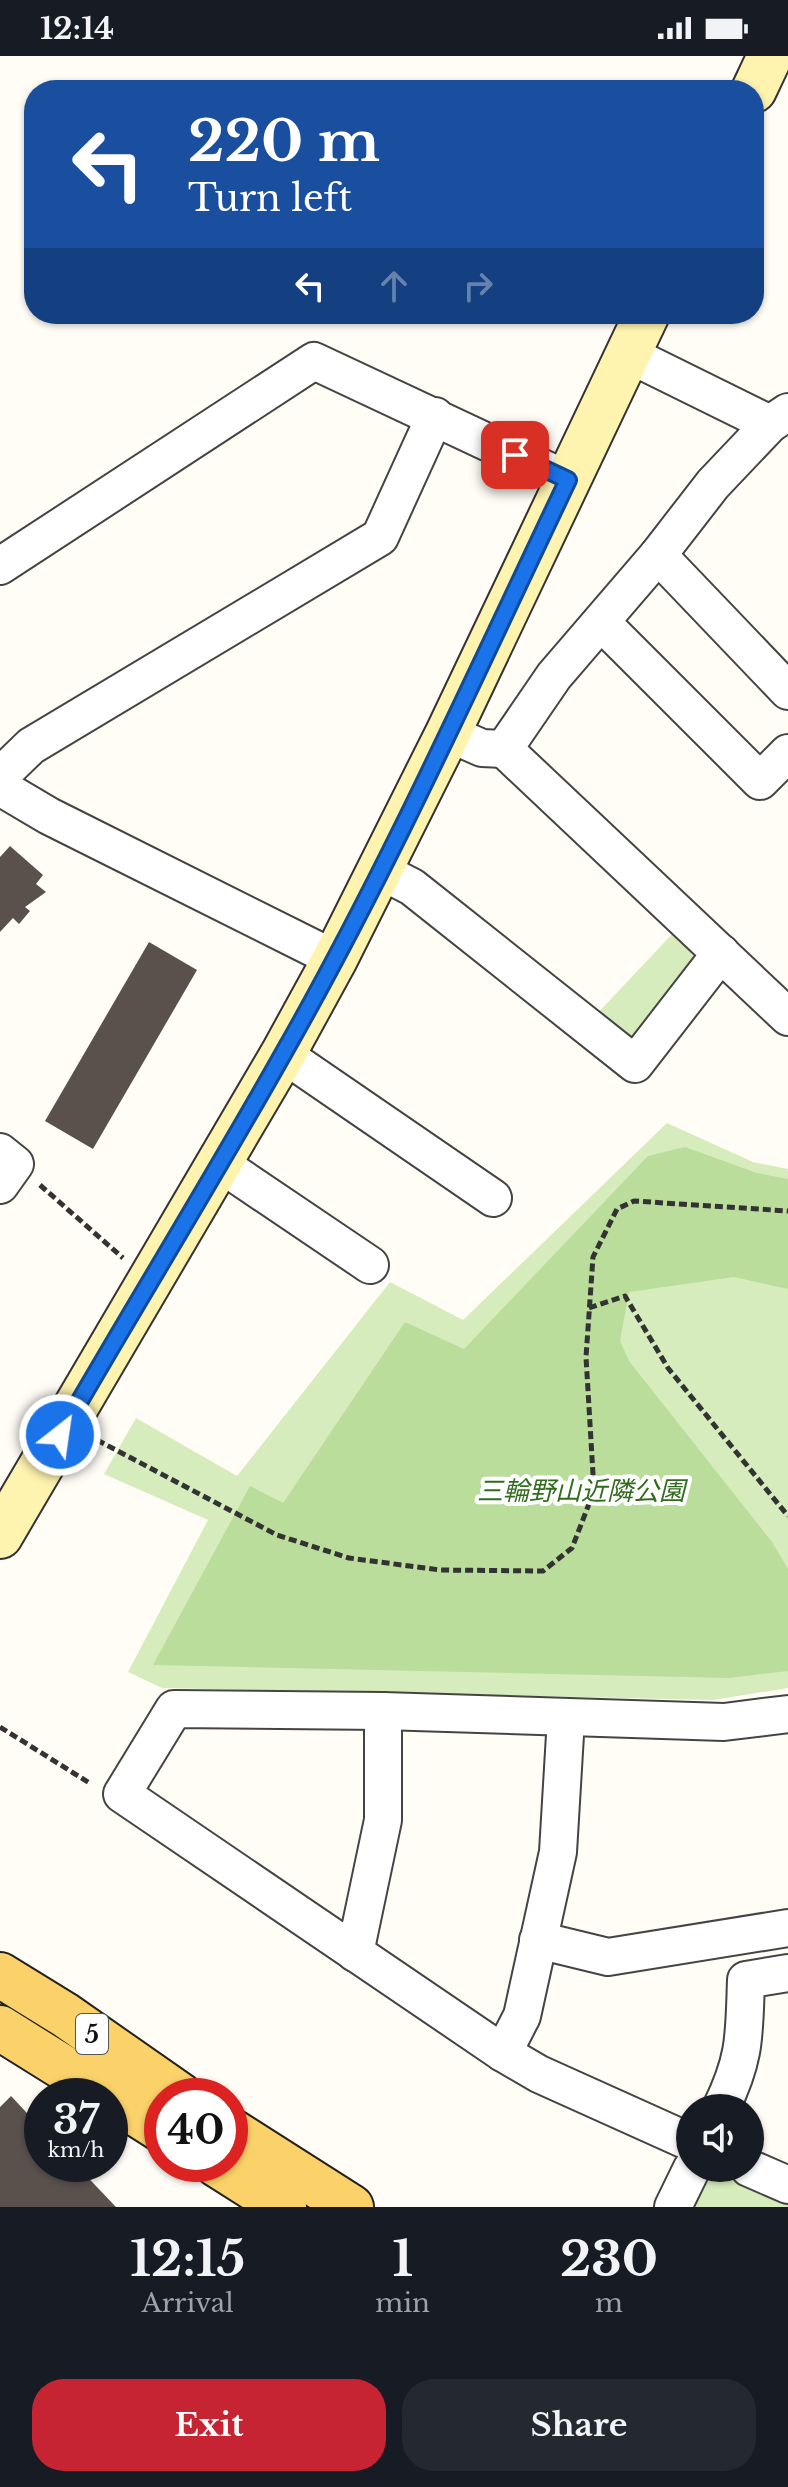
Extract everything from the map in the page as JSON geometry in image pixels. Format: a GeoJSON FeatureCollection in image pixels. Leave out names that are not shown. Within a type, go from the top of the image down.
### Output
{"type":"FeatureCollection","features":[{"type":"Feature","properties":{"kind":"main road","name":"5"},"geometry":{"type":"LineString","coordinates":[[0,1975],[65,2015],[155,2078]]}},
{"type":"Feature","properties":{"kind":"main road","name":"5"},"geometry":{"type":"LineString","coordinates":[[0,2028],[80,2078]]}},
{"type":"Feature","properties":{"kind":"main road"},"geometry":{"type":"LineString","coordinates":[[248,2141],[351,2207]]}},
{"type":"Feature","properties":{"kind":"main road"},"geometry":{"type":"LineString","coordinates":[[244,2182],[284,2207]]}},
{"type":"Feature","properties":{"kind":"street"},"geometry":{"type":"LineString","coordinates":[[759,80],[770,56]]}},
{"type":"Feature","properties":{"kind":"street"},"geometry":{"type":"LineString","coordinates":[[0,1536],[283,1054],[335,959],[448,733],[642,324]]}},
{"type":"Feature","properties":{"kind":"street"},"geometry":{"type":"LineString","coordinates":[[504,749],[554,676],[658,555],[713,484],[779,418],[628,354]]}},
{"type":"Feature","properties":{"kind":"street"},"geometry":{"type":"LineString","coordinates":[[0,566],[314,361],[568,480]]}},
{"type":"Feature","properties":{"kind":"street"},"geometry":{"type":"LineString","coordinates":[[0,776],[31,746],[380,537],[435,416]]}},
{"type":"Feature","properties":{"kind":"street"},"geometry":{"type":"LineString","coordinates":[[658,555],[788,691]]}},
{"type":"Feature","properties":{"kind":"street"},"geometry":{"type":"LineString","coordinates":[[601,622],[760,781],[788,753]]}},
{"type":"Feature","properties":{"kind":"street"},"geometry":{"type":"LineString","coordinates":[[448,733],[482,748],[504,749],[788,1017]]}},
{"type":"Feature","properties":{"kind":"street"},"geometry":{"type":"LineString","coordinates":[[0,787],[49,816],[335,959]]}},
{"type":"Feature","properties":{"kind":"street"},"geometry":{"type":"LineString","coordinates":[[381,871],[412,887],[635,1064],[721,953]]}},
{"type":"Feature","properties":{"kind":"street"},"geometry":{"type":"LineString","coordinates":[[283,1054],[493,1198]]}},
{"type":"Feature","properties":{"kind":"street"},"geometry":{"type":"LineString","coordinates":[[219,1163],[370,1265]]}},
{"type":"Feature","properties":{"kind":"street"},"geometry":{"type":"LineString","coordinates":[[676,2136],[539,2074],[503,2053],[122,1794],[174,1709],[383,1711],[724,1722],[788,1714]]}},
{"type":"Feature","properties":{"kind":"street"},"geometry":{"type":"LineString","coordinates":[[355,1953],[383,1820],[383,1711]]}},
{"type":"Feature","properties":{"kind":"street"},"geometry":{"type":"LineString","coordinates":[[503,2053],[522,2016],[558,1852],[566,1718]]}},
{"type":"Feature","properties":{"kind":"street"},"geometry":{"type":"LineString","coordinates":[[538,1940],[608,1957],[788,1928]]}},
{"type":"Feature","properties":{"kind":"street"},"geometry":{"type":"LineString","coordinates":[[728,2094],[744,2050],[746,1980],[788,1973]]}},
{"type":"Feature","properties":{"kind":"street"},"geometry":{"type":"LineString","coordinates":[[764,2175],[788,2185]]}},
{"type":"Feature","properties":{"kind":"street"},"geometry":{"type":"LineString","coordinates":[[673,2207],[685,2182]]}},
{"type":"Feature","properties":{"kind":"path"},"geometry":{"type":"LineString","coordinates":[[5,1167],[124,1259]]}},
{"type":"Feature","properties":{"kind":"path"},"geometry":{"type":"LineString","coordinates":[[97,1439],[277,1535],[349,1558],[440,1570],[543,1571],[572,1548],[594,1491],[586,1357],[593,1257],[617,1209],[634,1201],[788,1211]]}},
{"type":"Feature","properties":{"kind":"path"},"geometry":{"type":"LineString","coordinates":[[589,1308],[625,1296],[668,1368],[788,1516]]}},
{"type":"Feature","properties":{"kind":"path"},"geometry":{"type":"LineString","coordinates":[[0,1727],[100,1790],[122,1794]]}},
{"type":"Feature","properties":{"kind":"green space"},"geometry":{"type":"Polygon","coordinates":[[[675,931],[700,951],[637,1039],[622,1040],[594,1017],[675,931]]]}},
{"type":"Feature","properties":{"kind":"green space","name":"三輪野山近隣公園"},"geometry":{"type":"Polygon","coordinates":[[[667,1123],[753,1162],[788,1169],[788,1688],[713,1700],[162,1688],[128,1672],[208,1520],[104,1474],[136,1418],[237,1476],[390,1282],[463,1320],[667,1123]]]}},
{"type":"Feature","properties":{"kind":"green space","name":"三輪野山近隣公園"},"geometry":{"type":"Polygon","coordinates":[[[685,1147],[757,1173],[788,1179],[788,1289],[734,1277],[629,1292],[620,1341],[629,1361],[772,1542],[788,1569],[788,1671],[729,1678],[153,1665],[250,1486],[283,1503],[405,1322],[464,1349],[648,1156],[685,1147]]]}},
{"type":"Feature","properties":{"kind":"green space"},"geometry":{"type":"Polygon","coordinates":[[[702,2182],[744,2182],[788,2202],[788,2207],[691,2207],[702,2182]]]}},
{"type":"Feature","properties":{"kind":"building"},"geometry":{"type":"Polygon","coordinates":[[[10,846],[43,875],[36,884],[46,892],[25,907],[30,911],[19,924],[13,918],[0,932],[0,857],[10,846]]]}},
{"type":"Feature","properties":{"kind":"building"},"geometry":{"type":"Polygon","coordinates":[[[149,942],[197,970],[93,1149],[45,1121],[149,942]]]}},
{"type":"Feature","properties":{"kind":"building"},"geometry":{"type":"Polygon","coordinates":[[[11,2096],[24,2110],[24,2182],[92,2182],[116,2207],[0,2207],[0,2107],[11,2096]]]}},
{"type":"Feature","properties":{"kind":"route"},"geometry":{"type":"LineString","coordinates":[[60,1435],[283,1054],[335,959],[381,871],[568,480],[515,455]]}}]}
